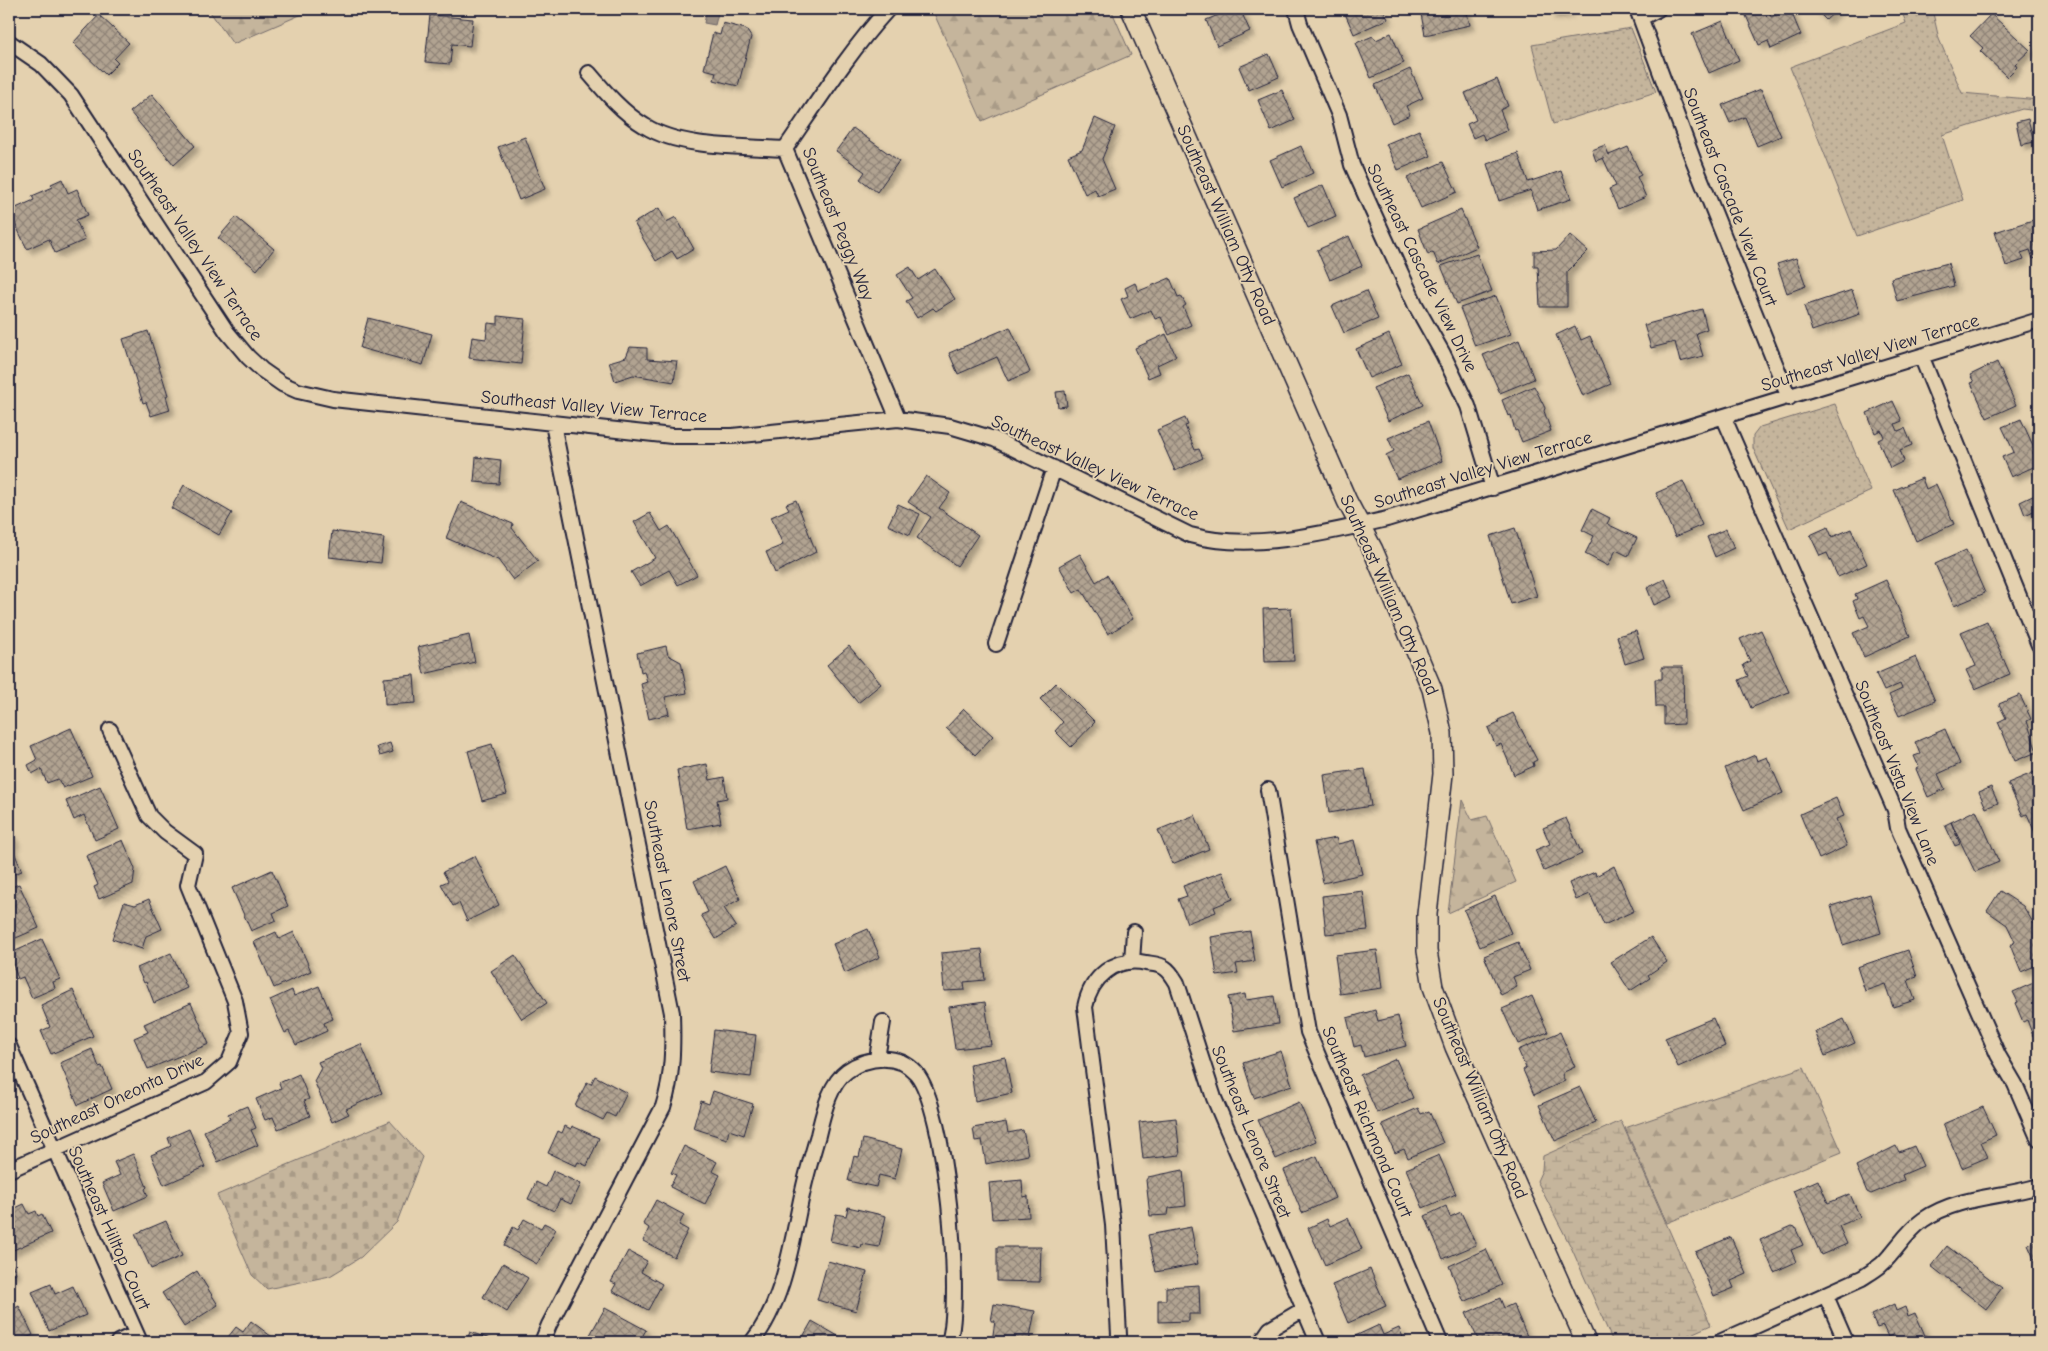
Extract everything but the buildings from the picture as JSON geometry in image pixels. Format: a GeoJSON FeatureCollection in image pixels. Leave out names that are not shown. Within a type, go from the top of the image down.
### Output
{"type":"FeatureCollection","features":[{"type":"Feature","properties":{"kind":"street","name":"Southeast Peggy Way"},"geometry":{"type":"LineString","coordinates":[[888,9],[859,43],[785,149],[898,419]]}},
{"type":"Feature","properties":{"kind":"street","name":"Southeast William Otty Road"},"geometry":{"type":"LineString","coordinates":[[1131,9],[1347,501],[1421,661],[1440,718],[1443,774],[1426,928],[1433,987],[1455,1046],[1586,1342]]}},
{"type":"Feature","properties":{"kind":"street","name":"Southeast Cascade View Drive"},"geometry":{"type":"LineString","coordinates":[[1296,9],[1300,24],[1339,115],[1352,165],[1416,306],[1443,354],[1468,406],[1494,488]]}},
{"type":"Feature","properties":{"kind":"street"},"geometry":{"type":"LineString","coordinates":[[1639,13],[1658,9]]}},
{"type":"Feature","properties":{"kind":"street","name":"Southeast Cascade View Court"},"geometry":{"type":"LineString","coordinates":[[1639,13],[1694,162],[1789,398]]}},
{"type":"Feature","properties":{"kind":"street","name":"Southeast Valley View Terrace"},"geometry":{"type":"LineString","coordinates":[[9,42],[41,64],[71,95],[227,332],[262,370],[298,391],[333,399],[672,436],[732,436],[898,419],[928,422],[972,432],[1054,468],[1190,535],[1209,540],[1252,542],[1360,526],[1494,488],[1666,433],[1724,418],[1922,358],[2039,320]]}},
{"type":"Feature","properties":{"kind":"street"},"geometry":{"type":"LineString","coordinates":[[589,73],[613,102],[646,127],[673,137],[703,143],[785,149]]}},
{"type":"Feature","properties":{"kind":"street"},"geometry":{"type":"LineString","coordinates":[[1922,358],[2039,645]]}},
{"type":"Feature","properties":{"kind":"street","name":"Southeast Vista View Lane"},"geometry":{"type":"LineString","coordinates":[[1724,418],[1895,810],[1898,828],[1998,1056],[2015,1084],[2039,1140]]}},
{"type":"Feature","properties":{"kind":"street","name":"Southeast Lenore Street"},"geometry":{"type":"LineString","coordinates":[[542,1342],[549,1325],[663,1107],[670,1085],[673,1051],[670,1004],[553,424]]}},
{"type":"Feature","properties":{"kind":"street"},"geometry":{"type":"LineString","coordinates":[[996,644],[1054,468]]}},
{"type":"Feature","properties":{"kind":"street","name":"Southeast Oneonta Drive"},"geometry":{"type":"LineString","coordinates":[[9,1170],[206,1082],[229,1062],[241,1033],[235,1001],[188,885],[195,854],[164,832],[149,816],[110,730]]}},
{"type":"Feature","properties":{"kind":"street","name":"Southeast Richmond Court"},"geometry":{"type":"LineString","coordinates":[[1268,790],[1308,1032],[1440,1342]]}},
{"type":"Feature","properties":{"kind":"street"},"geometry":{"type":"LineString","coordinates":[[1132,961],[1134,932]]}},
{"type":"Feature","properties":{"kind":"street","name":"Southeast Lenore Street"},"geometry":{"type":"LineString","coordinates":[[1118,1342],[1112,1225],[1086,1007],[1088,995],[1098,976],[1112,966],[1132,961],[1165,968],[1177,983],[1214,1098],[1318,1342]]}},
{"type":"Feature","properties":{"kind":"street"},"geometry":{"type":"LineString","coordinates":[[877,1058],[883,1022]]}},
{"type":"Feature","properties":{"kind":"street","name":"Southeast Hilltop Court"},"geometry":{"type":"LineString","coordinates":[[9,1046],[138,1338]]}},
{"type":"Feature","properties":{"kind":"street"},"geometry":{"type":"LineString","coordinates":[[752,1342],[769,1316],[779,1289],[792,1241],[804,1184],[829,1099],[839,1080],[847,1071],[877,1058],[906,1064],[916,1074],[925,1089],[936,1119],[952,1240],[955,1291],[952,1331],[949,1342]]}},
{"type":"Feature","properties":{"kind":"street"},"geometry":{"type":"LineString","coordinates":[[1720,1342],[1826,1296],[1862,1278],[1882,1264],[1896,1246],[1923,1220],[1944,1208],[1963,1201],[2023,1191],[2039,1186]]}},
{"type":"Feature","properties":{"kind":"street"},"geometry":{"type":"LineString","coordinates":[[1826,1296],[1846,1342]]}},
{"type":"Feature","properties":{"kind":"street"},"geometry":{"type":"LineString","coordinates":[[1261,1342],[1270,1329],[1304,1310]]}},
{"type":"Feature","properties":{"kind":"street"},"geometry":{"type":"LineString","coordinates":[[118,1342],[138,1338]]}},
{"type":"Feature","properties":{"kind":"green space"},"geometry":{"type":"Polygon","coordinates":[[[208,9],[314,9],[233,44],[208,9]]]}},
{"type":"Feature","properties":{"kind":"green space"},"geometry":{"type":"Polygon","coordinates":[[[932,9],[1111,9],[1131,55],[982,121],[932,9]]]}},
{"type":"Feature","properties":{"kind":"green space"},"geometry":{"type":"Polygon","coordinates":[[[1901,9],[1932,9],[1939,39],[1962,93],[2039,100],[2039,111],[2022,109],[1942,135],[1963,200],[1857,236],[1790,67],[1906,23],[1901,9]]]}},
{"type":"Feature","properties":{"kind":"green space"},"geometry":{"type":"Polygon","coordinates":[[[1631,28],[1656,92],[1553,124],[1532,45],[1631,28]]]}},
{"type":"Feature","properties":{"kind":"green space"},"geometry":{"type":"Polygon","coordinates":[[[1835,404],[1871,491],[1789,529],[1753,448],[1753,436],[1760,427],[1835,404]]]}},
{"type":"Feature","properties":{"kind":"green space"},"geometry":{"type":"Polygon","coordinates":[[[1462,800],[1472,820],[1487,816],[1516,882],[1448,913],[1462,800]]]}},
{"type":"Feature","properties":{"kind":"green space"},"geometry":{"type":"Polygon","coordinates":[[[1804,1067],[1842,1152],[1667,1223],[1625,1128],[1804,1067]]]}},
{"type":"Feature","properties":{"kind":"green space"},"geometry":{"type":"Polygon","coordinates":[[[390,1121],[422,1157],[397,1222],[361,1257],[330,1276],[267,1289],[252,1275],[217,1195],[390,1121]]]}},
{"type":"Feature","properties":{"kind":"green space"},"geometry":{"type":"Polygon","coordinates":[[[1621,1121],[1711,1325],[1673,1342],[1613,1342],[1571,1247],[1537,1181],[1542,1170],[1543,1156],[1621,1121]]]}},
{"type":"Feature","properties":{"kind":"shaded area"},"geometry":{"type":"Polygon","coordinates":[[[707,9],[719,9],[715,25],[704,23],[707,9]]]}}]}
